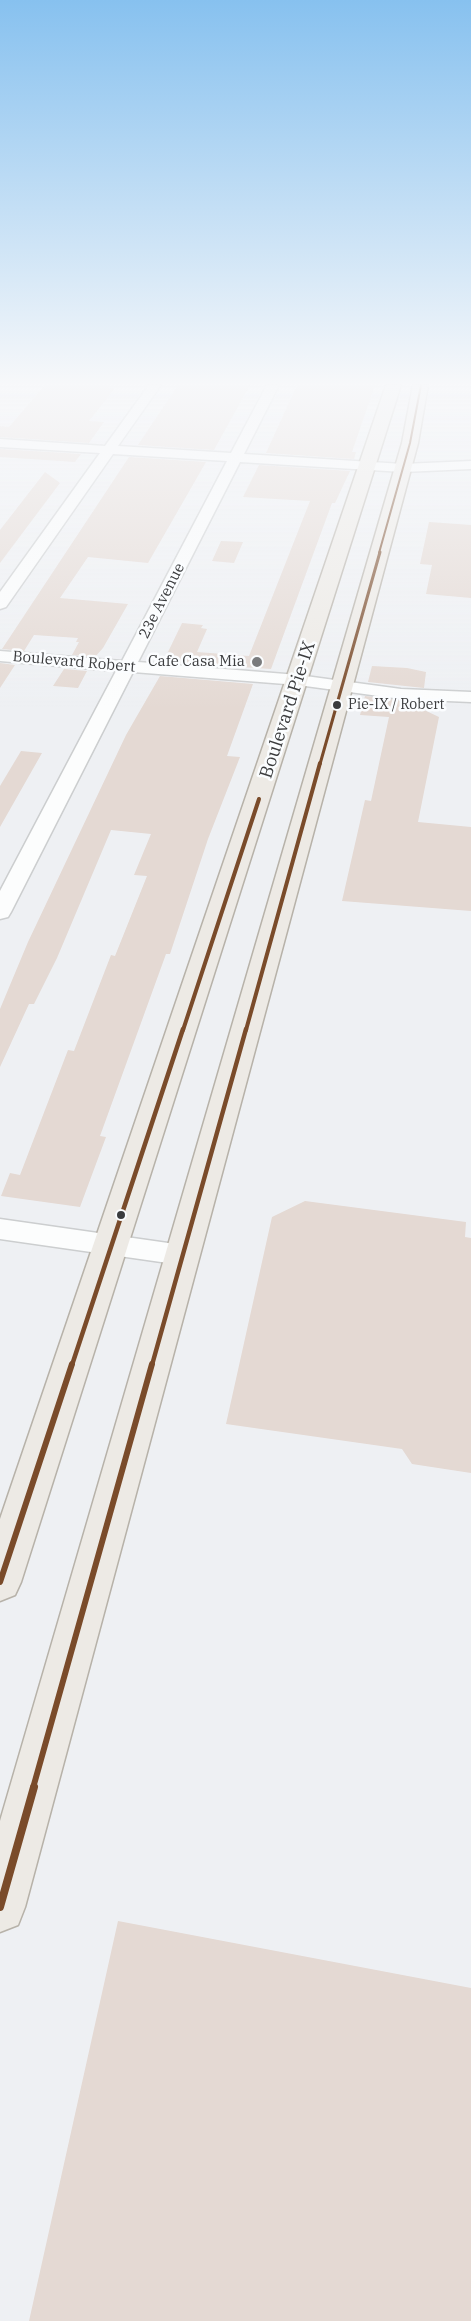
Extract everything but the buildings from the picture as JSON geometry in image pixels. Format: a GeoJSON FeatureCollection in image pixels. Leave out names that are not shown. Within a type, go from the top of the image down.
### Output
{"type":"FeatureCollection","features":[{"type":"Feature","properties":{"kind":"main road","name":"Boulevard Pie-IX"},"geometry":{"type":"LineString","coordinates":[[0,1582],[359,493]]}},
{"type":"Feature","properties":{"kind":"main road"},"geometry":{"type":"LineString","coordinates":[[0,1907],[396,493]]}},
{"type":"Feature","properties":{"kind":"street"},"geometry":{"type":"LineString","coordinates":[[0,604],[78,493]]}},
{"type":"Feature","properties":{"kind":"street","name":"23e Avenue"},"geometry":{"type":"LineString","coordinates":[[0,912],[217,493]]}},
{"type":"Feature","properties":{"kind":"street","name":"Boulevard Robert"},"geometry":{"type":"LineString","coordinates":[[0,656],[298,680],[401,694],[428,693],[471,697]]}},
{"type":"Feature","properties":{"kind":"street"},"geometry":{"type":"LineString","coordinates":[[0,1229],[182,1255]]}},
{"type":"Feature","properties":{"kind":"transit line"},"geometry":{"type":"LineString","coordinates":[[0,1907],[396,493]]}},
{"type":"Feature","properties":{"kind":"transit line"},"geometry":{"type":"LineString","coordinates":[[0,1582],[259,799]]}},
{"type":"Feature","properties":{"kind":"place","name":"Cafe Casa Mia"},"geometry":{"type":"Point","coordinates":[257,662]}},
{"type":"Feature","properties":{"kind":"place","name":"Pie-IX / Robert"},"geometry":{"type":"Point","coordinates":[337,705]}}]}
